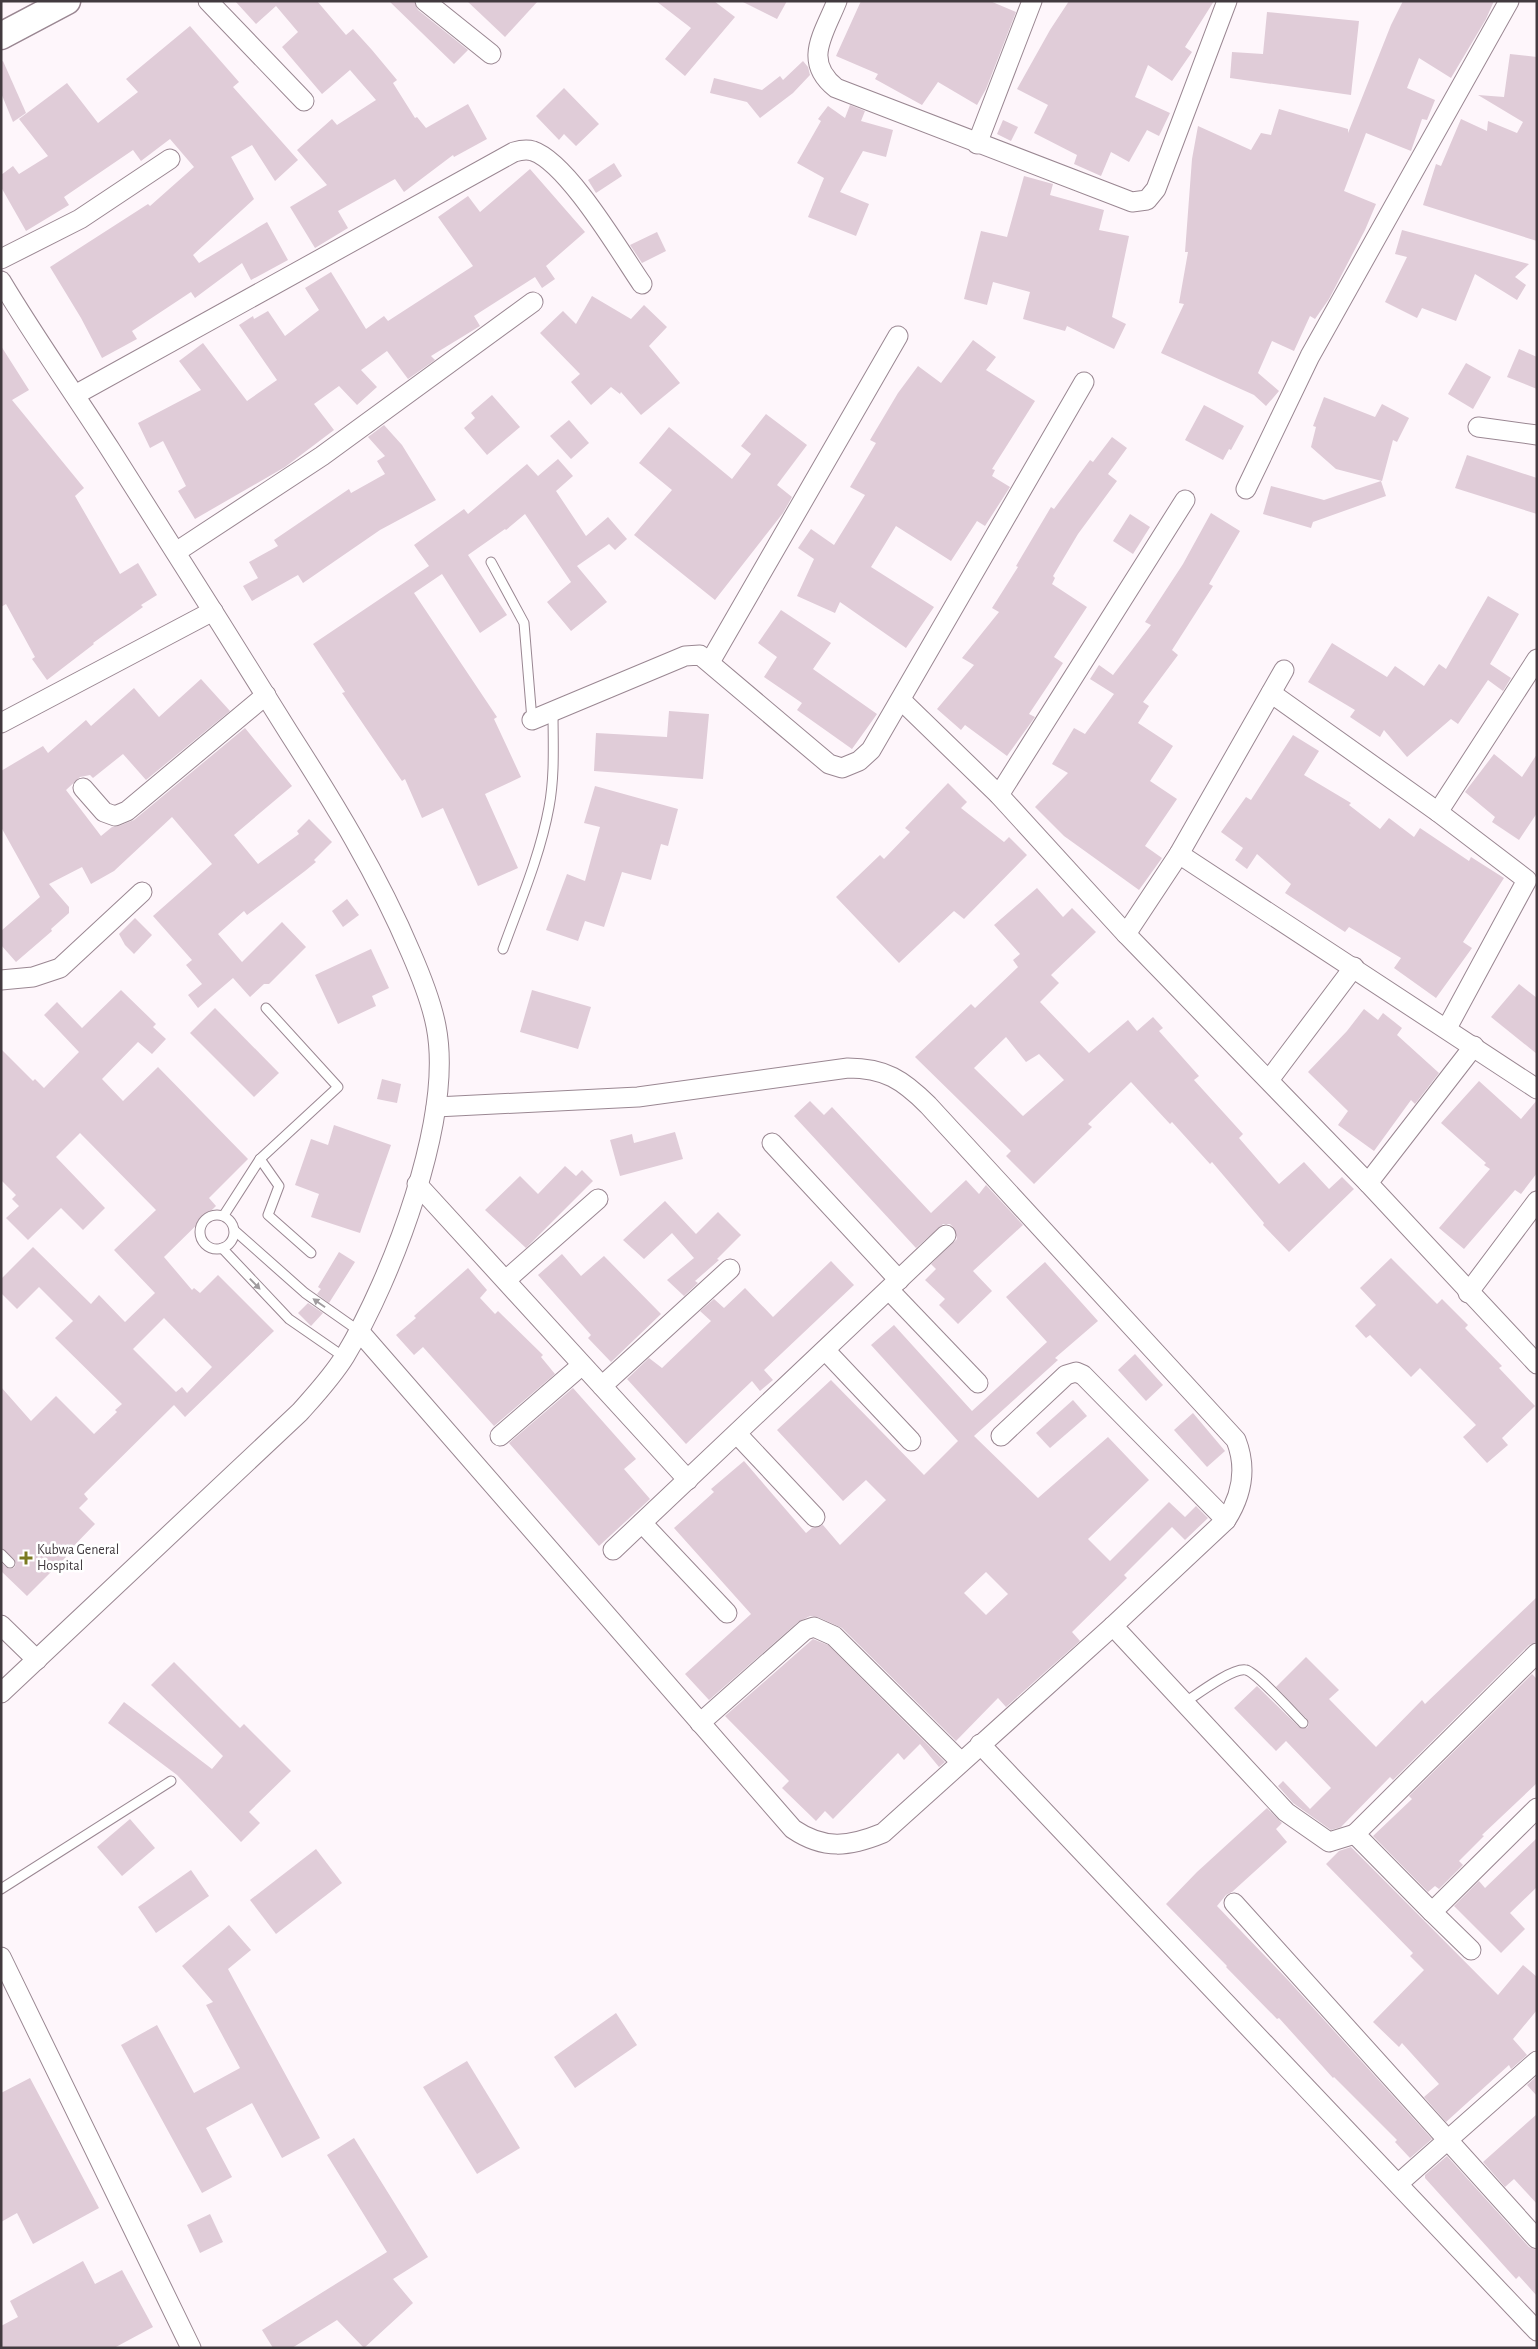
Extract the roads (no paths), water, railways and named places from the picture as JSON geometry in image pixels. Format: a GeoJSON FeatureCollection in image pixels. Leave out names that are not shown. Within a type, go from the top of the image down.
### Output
{"type":"FeatureCollection","features":[{"type":"Feature","properties":{"kind":"main road"},"geometry":{"type":"LineString","coordinates":[[1,36],[67,1]]}},
{"type":"Feature","properties":{"kind":"street"},"geometry":{"type":"LineString","coordinates":[[208,1],[304,101]]}},
{"type":"Feature","properties":{"kind":"street"},"geometry":{"type":"LineString","coordinates":[[425,1],[491,54]]}},
{"type":"Feature","properties":{"kind":"street"},"geometry":{"type":"LineString","coordinates":[[837,1],[816,54],[817,63],[827,81],[836,88],[977,144],[1132,202],[1147,200],[1156,189],[1227,1]]}},
{"type":"Feature","properties":{"kind":"street"},"geometry":{"type":"LineString","coordinates":[[977,144],[1032,1]]}},
{"type":"Feature","properties":{"kind":"street"},"geometry":{"type":"LineString","coordinates":[[1246,489],[1310,356],[1509,1]]}},
{"type":"Feature","properties":{"kind":"street"},"geometry":{"type":"LineString","coordinates":[[75,395],[514,152],[524,149],[533,151],[550,161],[573,184],[642,284]]}},
{"type":"Feature","properties":{"kind":"street"},"geometry":{"type":"LineString","coordinates":[[1,259],[80,219],[170,159]]}},
{"type":"Feature","properties":{"kind":"street"},"geometry":{"type":"LineString","coordinates":[[1,281],[7,304],[75,395],[334,803],[397,921],[423,981],[436,1025],[438,1044],[436,1106],[430,1142],[396,1248],[359,1331],[344,1357],[300,1412],[1,1693]]}},
{"type":"Feature","properties":{"kind":"street"},"geometry":{"type":"LineString","coordinates":[[176,552],[322,456],[533,302]]}},
{"type":"Feature","properties":{"kind":"street"},"geometry":{"type":"LineString","coordinates":[[710,662],[898,336]]}},
{"type":"Feature","properties":{"kind":"street"},"geometry":{"type":"LineString","coordinates":[[532,720],[685,656],[700,655],[829,764],[842,768],[859,761],[871,750],[901,700],[1084,382]]}},
{"type":"Feature","properties":{"kind":"street"},"geometry":{"type":"LineString","coordinates":[[1478,428],[1537,435]]}},
{"type":"Feature","properties":{"kind":"street"},"geometry":{"type":"LineString","coordinates":[[999,795],[1186,500]]}},
{"type":"Feature","properties":{"kind":"street"},"geometry":{"type":"LineString","coordinates":[[1,723],[213,612]]}},
{"type":"Feature","properties":{"kind":"street"},"geometry":{"type":"LineString","coordinates":[[1438,812],[1537,659]]}},
{"type":"Feature","properties":{"kind":"street"},"geometry":{"type":"LineString","coordinates":[[1126,934],[1179,854],[1284,670]]}},
{"type":"Feature","properties":{"kind":"street"},"geometry":{"type":"LineString","coordinates":[[1271,693],[1438,812],[1532,884],[1447,1028]]}},
{"type":"Feature","properties":{"kind":"street"},"geometry":{"type":"LineString","coordinates":[[83,788],[104,812],[115,816],[127,812],[266,695]]}},
{"type":"Feature","properties":{"kind":"street"},"geometry":{"type":"LineString","coordinates":[[901,700],[999,795],[1126,934],[1368,1183],[1468,1293],[1537,1364]]}},
{"type":"Feature","properties":{"kind":"street"},"geometry":{"type":"LineString","coordinates":[[1179,854],[1447,1028],[1537,1089]]}},
{"type":"Feature","properties":{"kind":"street"},"geometry":{"type":"LineString","coordinates":[[1,980],[33,977],[60,968],[142,892]]}},
{"type":"Feature","properties":{"kind":"street"},"geometry":{"type":"LineString","coordinates":[[1269,1080],[1354,967]]}},
{"type":"Feature","properties":{"kind":"street"},"geometry":{"type":"LineString","coordinates":[[1368,1183],[1474,1046]]}},
{"type":"Feature","properties":{"kind":"street"},"geometry":{"type":"LineString","coordinates":[[359,1331],[793,1829],[807,1838],[820,1843],[852,1843],[883,1834],[980,1744],[1113,1626],[1226,1520],[1234,1508],[1242,1476],[1242,1457],[1236,1440],[928,1105],[900,1081],[868,1068],[848,1068],[638,1096],[436,1106]]}},
{"type":"Feature","properties":{"kind":"street"},"geometry":{"type":"LineString","coordinates":[[772,1143],[978,1383]]}},
{"type":"Feature","properties":{"kind":"street"},"geometry":{"type":"LineString","coordinates":[[417,1184],[688,1480]]}},
{"type":"Feature","properties":{"kind":"street"},"geometry":{"type":"LineString","coordinates":[[506,1280],[598,1199]]}},
{"type":"Feature","properties":{"kind":"street"},"geometry":{"type":"LineString","coordinates":[[1468,1293],[1537,1201]]}},
{"type":"Feature","properties":{"kind":"street"},"geometry":{"type":"LineString","coordinates":[[613,1550],[946,1235]]}},
{"type":"Feature","properties":{"kind":"street"},"geometry":{"type":"LineString","coordinates":[[602,1386],[730,1269]]}},
{"type":"Feature","properties":{"kind":"street"},"geometry":{"type":"LineString","coordinates":[[825,1350],[911,1441]]}},
{"type":"Feature","properties":{"kind":"street"},"geometry":{"type":"LineString","coordinates":[[500,1436],[582,1364]]}},
{"type":"Feature","properties":{"kind":"street"},"geometry":{"type":"LineString","coordinates":[[1001,1436],[1066,1374],[1076,1372],[1083,1375],[1226,1520]]}},
{"type":"Feature","properties":{"kind":"street"},"geometry":{"type":"LineString","coordinates":[[736,1434],[815,1517]]}},
{"type":"Feature","properties":{"kind":"street"},"geometry":{"type":"LineString","coordinates":[[642,1523],[727,1613]]}},
{"type":"Feature","properties":{"kind":"street"},"geometry":{"type":"LineString","coordinates":[[1,1625],[37,1660]]}},
{"type":"Feature","properties":{"kind":"street"},"geometry":{"type":"LineString","coordinates":[[1113,1626],[1286,1812],[1329,1842],[1355,1834],[1537,1654]]}},
{"type":"Feature","properties":{"kind":"street"},"geometry":{"type":"LineString","coordinates":[[700,1723],[805,1630],[814,1627],[834,1636],[961,1762]]}},
{"type":"Feature","properties":{"kind":"street"},"geometry":{"type":"LineString","coordinates":[[980,1744],[1399,2183],[1537,2331]]}},
{"type":"Feature","properties":{"kind":"street"},"geometry":{"type":"LineString","coordinates":[[1432,1912],[1537,1808]]}},
{"type":"Feature","properties":{"kind":"street"},"geometry":{"type":"LineString","coordinates":[[1355,1834],[1471,1950]]}},
{"type":"Feature","properties":{"kind":"street"},"geometry":{"type":"LineString","coordinates":[[1234,1903],[1537,2239]]}},
{"type":"Feature","properties":{"kind":"street"},"geometry":{"type":"LineString","coordinates":[[1,1957],[191,2348]]}},
{"type":"Feature","properties":{"kind":"street"},"geometry":{"type":"LineString","coordinates":[[1399,2183],[1537,2061]]}},
{"type":"Feature","properties":{"kind":"lane"},"geometry":{"type":"LineString","coordinates":[[491,562],[524,623],[532,720]]}},
{"type":"Feature","properties":{"kind":"lane"},"geometry":{"type":"LineString","coordinates":[[503,949],[541,845],[549,806],[554,766],[553,711]]}},
{"type":"Feature","properties":{"kind":"lane"},"geometry":{"type":"LineString","coordinates":[[224,1215],[260,1158],[338,1087],[266,1008]]}},
{"type":"Feature","properties":{"kind":"lane"},"geometry":{"type":"LineString","coordinates":[[260,1158],[279,1186],[268,1215],[311,1253]]}},
{"type":"Feature","properties":{"kind":"lane"},"geometry":{"type":"LineString","coordinates":[[224,1215],[232,1223],[234,1230],[233,1238],[229,1244],[222,1248],[214,1249],[202,1241],[199,1234],[205,1219],[212,1216],[224,1215]]}},
{"type":"Feature","properties":{"kind":"lane"},"geometry":{"type":"LineString","coordinates":[[234,1230],[305,1294],[359,1331]]}},
{"type":"Feature","properties":{"kind":"lane"},"geometry":{"type":"LineString","coordinates":[[222,1248],[289,1319],[344,1357]]}},
{"type":"Feature","properties":{"kind":"lane"},"geometry":{"type":"LineString","coordinates":[[1,1554],[10,1563]]}},
{"type":"Feature","properties":{"kind":"lane"},"geometry":{"type":"LineString","coordinates":[[1184,1703],[1235,1671],[1246,1670],[1256,1677],[1303,1723]]}},
{"type":"Feature","properties":{"kind":"lane"},"geometry":{"type":"LineString","coordinates":[[1,1889],[171,1781]]}},
{"type":"Feature","properties":{"kind":"place","name":"Kubwa General Hospital"},"geometry":{"type":"Point","coordinates":[26,1558]}}]}
